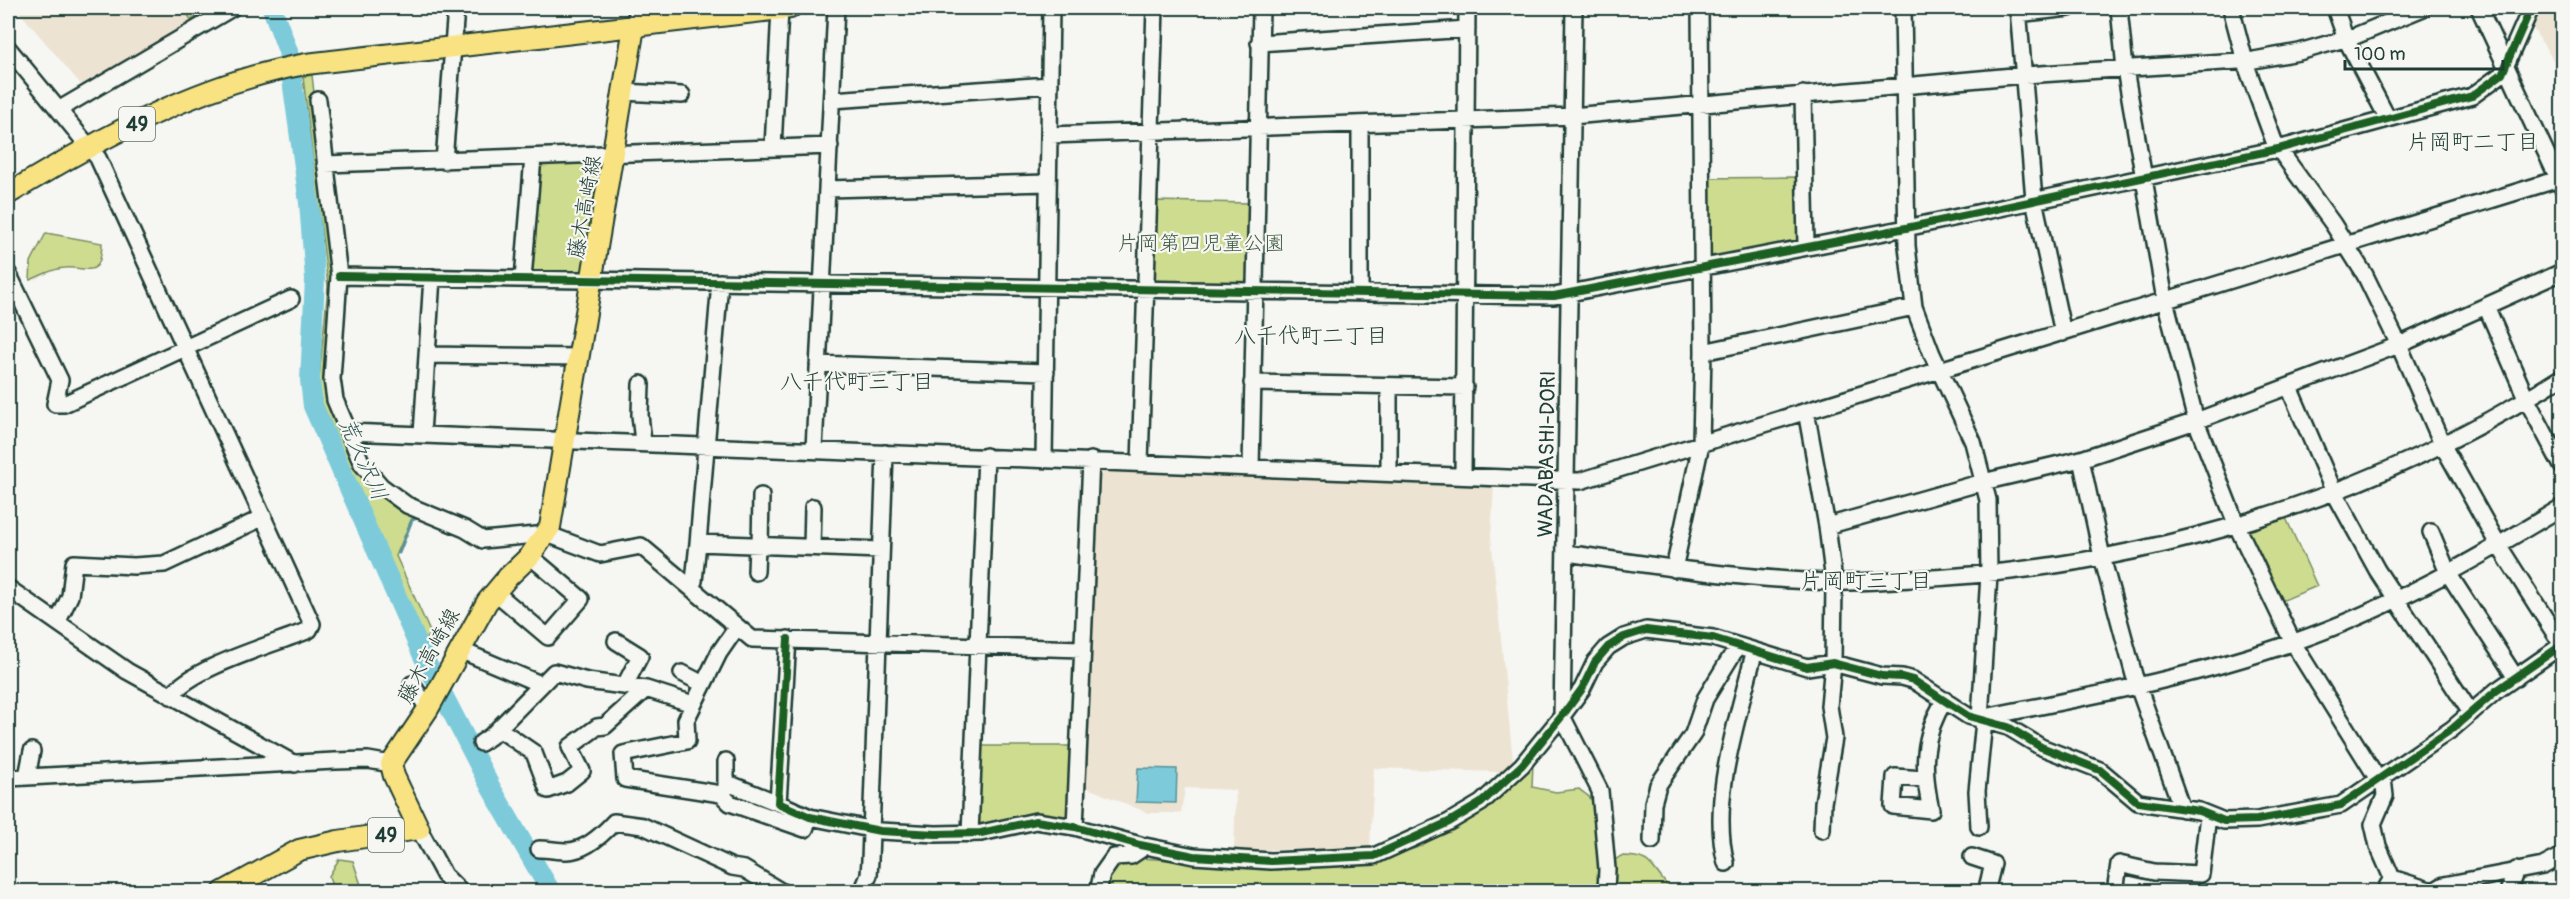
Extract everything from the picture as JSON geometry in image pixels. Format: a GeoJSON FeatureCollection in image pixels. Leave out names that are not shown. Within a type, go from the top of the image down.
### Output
{"type":"FeatureCollection","features":[{"type":"Feature","properties":{"kind":"main road","name":"49"},"geometry":{"type":"LineString","coordinates":[[8,194],[90,146],[223,86],[275,70],[306,64],[634,27],[739,10],[785,8]]}},
{"type":"Feature","properties":{"kind":"main road","name":"藤木高崎線"},"geometry":{"type":"LineString","coordinates":[[391,764],[429,706],[495,592],[530,556],[547,534],[566,439],[634,27]]}},
{"type":"Feature","properties":{"kind":"main road","name":"49"},"geometry":{"type":"LineString","coordinates":[[222,891],[299,850],[330,842],[419,829],[394,776],[391,764]]}},
{"type":"Feature","properties":{"kind":"street"},"geometry":{"type":"LineString","coordinates":[[60,109],[232,8]]}},
{"type":"Feature","properties":{"kind":"street"},"geometry":{"type":"LineString","coordinates":[[444,161],[456,8]]}},
{"type":"Feature","properties":{"kind":"street"},"geometry":{"type":"LineString","coordinates":[[634,27],[638,8]]}},
{"type":"Feature","properties":{"kind":"street"},"geometry":{"type":"LineString","coordinates":[[773,148],[785,8]]}},
{"type":"Feature","properties":{"kind":"street"},"geometry":{"type":"LineString","coordinates":[[814,449],[836,8]]}},
{"type":"Feature","properties":{"kind":"street"},"geometry":{"type":"LineString","coordinates":[[1044,459],[1051,8]]}},
{"type":"Feature","properties":{"kind":"street"},"geometry":{"type":"LineString","coordinates":[[1140,463],[1155,8]]}},
{"type":"Feature","properties":{"kind":"street"},"geometry":{"type":"LineString","coordinates":[[1251,468],[1261,8]]}},
{"type":"Feature","properties":{"kind":"street"},"geometry":{"type":"LineString","coordinates":[[1463,476],[1467,8]]}},
{"type":"Feature","properties":{"kind":"street","name":"WADABASHI-DORI"},"geometry":{"type":"LineString","coordinates":[[1574,8],[1563,716],[1600,791],[1607,869],[1605,891]]}},
{"type":"Feature","properties":{"kind":"street"},"geometry":{"type":"LineString","coordinates":[[1674,569],[1701,444],[1703,352],[1700,8]]}},
{"type":"Feature","properties":{"kind":"street"},"geometry":{"type":"LineString","coordinates":[[1903,8],[1906,228],[1914,307],[1940,371],[1973,442],[1988,500],[1989,575],[1977,791],[1979,827]]}},
{"type":"Feature","properties":{"kind":"street"},"geometry":{"type":"LineString","coordinates":[[2063,333],[2034,200],[2018,11],[2069,8]]}},
{"type":"Feature","properties":{"kind":"street"},"geometry":{"type":"LineString","coordinates":[[2119,8],[2125,69],[2165,300],[2196,422],[2237,526],[2293,643],[2381,779],[2385,796],[2373,824],[2378,846],[2392,878],[2432,891],[2444,885],[2558,864]]}},
{"type":"Feature","properties":{"kind":"street"},"geometry":{"type":"LineString","coordinates":[[724,791],[730,784],[810,817],[871,830],[970,834],[1032,822],[1075,827],[1140,845],[1194,856],[1271,861],[1374,856],[1449,822],[1481,803],[1522,765],[1563,716],[1582,689],[1595,662],[1608,647],[1624,637],[1646,630],[1713,638],[1754,653],[1807,667],[1833,663],[1882,676],[1902,676],[1968,716],[2008,727],[2041,747],[2100,770],[2138,802],[2208,814],[2224,821],[2257,820],[2282,813],[2318,810],[2341,805],[2381,779],[2471,713],[2496,691],[2562,645],[2499,546],[2443,446],[2399,345],[2365,275],[2278,149],[2245,59],[2231,8]]}},
{"type":"Feature","properties":{"kind":"street"},"geometry":{"type":"LineString","coordinates":[[2335,8],[2346,39],[2388,119]]}},
{"type":"Feature","properties":{"kind":"street"},"geometry":{"type":"LineString","coordinates":[[1050,135],[1572,116],[2024,75],[2245,59],[2299,51],[2346,39],[2396,13],[2423,8]]}},
{"type":"Feature","properties":{"kind":"street"},"geometry":{"type":"LineString","coordinates":[[348,432],[1580,481],[2165,300],[2562,182],[2479,8]]}},
{"type":"Feature","properties":{"kind":"street"},"geometry":{"type":"LineString","coordinates":[[339,276],[1554,296],[1906,228],[2278,149],[2472,96],[2502,74],[2531,8]]}},
{"type":"Feature","properties":{"kind":"street"},"geometry":{"type":"LineString","coordinates":[[1259,43],[1467,29]]}},
{"type":"Feature","properties":{"kind":"street"},"geometry":{"type":"LineString","coordinates":[[8,48],[90,146],[186,348],[312,627],[213,666],[176,689],[171,696]]}},
{"type":"Feature","properties":{"kind":"street"},"geometry":{"type":"LineString","coordinates":[[832,100],[1050,85]]}},
{"type":"Feature","properties":{"kind":"street"},"geometry":{"type":"LineString","coordinates":[[623,92],[682,95]]}},
{"type":"Feature","properties":{"kind":"street"},"geometry":{"type":"LineString","coordinates":[[1803,94],[1806,246]]}},
{"type":"Feature","properties":{"kind":"street"},"geometry":{"type":"LineString","coordinates":[[318,100],[339,276],[332,379],[335,400],[359,459],[388,492],[407,505],[465,528],[483,540],[547,534],[597,553],[623,551],[641,546],[752,639],[1082,649]]}},
{"type":"Feature","properties":{"kind":"street"},"geometry":{"type":"LineString","coordinates":[[1360,124],[1360,293]]}},
{"type":"Feature","properties":{"kind":"street"},"geometry":{"type":"LineString","coordinates":[[325,164],[830,146]]}},
{"type":"Feature","properties":{"kind":"street"},"geometry":{"type":"LineString","coordinates":[[523,279],[533,157]]}},
{"type":"Feature","properties":{"kind":"street"},"geometry":{"type":"LineString","coordinates":[[827,189],[1048,183]]}},
{"type":"Feature","properties":{"kind":"street"},"geometry":{"type":"LineString","coordinates":[[1827,526],[1983,482],[2081,459],[2196,422],[2399,345],[2562,272]]}},
{"type":"Feature","properties":{"kind":"street"},"geometry":{"type":"LineString","coordinates":[[8,273],[60,380],[56,404],[64,404],[291,299]]}},
{"type":"Feature","properties":{"kind":"street"},"geometry":{"type":"LineString","coordinates":[[422,434],[432,277]]}},
{"type":"Feature","properties":{"kind":"street"},"geometry":{"type":"LineString","coordinates":[[690,587],[694,581],[698,543],[720,282]]}},
{"type":"Feature","properties":{"kind":"street"},"geometry":{"type":"LineString","coordinates":[[2486,306],[2527,400],[2562,465]]}},
{"type":"Feature","properties":{"kind":"street"},"geometry":{"type":"LineString","coordinates":[[1703,352],[1914,307]]}},
{"type":"Feature","properties":{"kind":"street"},"geometry":{"type":"LineString","coordinates":[[427,355],[580,357]]}},
{"type":"Feature","properties":{"kind":"street"},"geometry":{"type":"LineString","coordinates":[[818,364],[1046,372]]}},
{"type":"Feature","properties":{"kind":"street"},"geometry":{"type":"LineString","coordinates":[[1567,553],[1734,578],[1834,582],[1989,575],[2102,558],[2237,526],[2334,492],[2443,446],[2527,400],[2562,377]]}},
{"type":"Feature","properties":{"kind":"street"},"geometry":{"type":"LineString","coordinates":[[1252,383],[1464,387]]}},
{"type":"Feature","properties":{"kind":"street"},"geometry":{"type":"LineString","coordinates":[[642,384],[640,415],[644,442]]}},
{"type":"Feature","properties":{"kind":"street"},"geometry":{"type":"LineString","coordinates":[[1389,386],[1389,473]]}},
{"type":"Feature","properties":{"kind":"street"},"geometry":{"type":"LineString","coordinates":[[2289,387],[2334,492],[2395,601],[2471,713]]}},
{"type":"Feature","properties":{"kind":"street"},"geometry":{"type":"LineString","coordinates":[[1806,411],[1827,526],[1834,582],[1833,663],[1829,706],[1834,738],[1822,803],[1822,830]]}},
{"type":"Feature","properties":{"kind":"street"},"geometry":{"type":"LineString","coordinates":[[862,891],[869,875],[885,453]]}},
{"type":"Feature","properties":{"kind":"street"},"geometry":{"type":"LineString","coordinates":[[970,834],[986,456]]}},
{"type":"Feature","properties":{"kind":"street"},"geometry":{"type":"LineString","coordinates":[[2081,459],[2102,558],[2137,687],[2182,809]]}},
{"type":"Feature","properties":{"kind":"street"},"geometry":{"type":"LineString","coordinates":[[1075,827],[1091,460]]}},
{"type":"Feature","properties":{"kind":"street"},"geometry":{"type":"LineString","coordinates":[[756,572],[761,496]]}},
{"type":"Feature","properties":{"kind":"street"},"geometry":{"type":"LineString","coordinates":[[812,547],[813,507]]}},
{"type":"Feature","properties":{"kind":"street"},"geometry":{"type":"LineString","coordinates":[[1982,719],[2137,687],[2293,643],[2395,601],[2499,546],[2562,507]]}},
{"type":"Feature","properties":{"kind":"street"},"geometry":{"type":"LineString","coordinates":[[57,621],[70,596],[74,563],[134,566],[164,564],[264,517]]}},
{"type":"Feature","properties":{"kind":"street"},"geometry":{"type":"LineString","coordinates":[[2431,532],[2448,573],[2516,678]]}},
{"type":"Feature","properties":{"kind":"street"},"geometry":{"type":"LineString","coordinates":[[698,543],[881,550]]}},
{"type":"Feature","properties":{"kind":"street"},"geometry":{"type":"LineString","coordinates":[[495,592],[548,637],[581,599],[530,556]]}},
{"type":"Feature","properties":{"kind":"street"},"geometry":{"type":"LineString","coordinates":[[8,588],[128,671],[295,764]]}},
{"type":"Feature","properties":{"kind":"street"},"geometry":{"type":"LineString","coordinates":[[724,791],[625,778],[623,754],[687,741],[686,720],[693,704],[719,653],[737,627]]}},
{"type":"Feature","properties":{"kind":"street"},"geometry":{"type":"LineString","coordinates":[[778,803],[788,639]]}},
{"type":"Feature","properties":{"kind":"street"},"geometry":{"type":"LineString","coordinates":[[616,641],[640,656],[625,685]]}},
{"type":"Feature","properties":{"kind":"street"},"geometry":{"type":"LineString","coordinates":[[1652,841],[1653,803],[1658,785],[1693,734],[1705,699],[1737,647]]}},
{"type":"Feature","properties":{"kind":"street"},"geometry":{"type":"LineString","coordinates":[[460,650],[540,684]]}},
{"type":"Feature","properties":{"kind":"street"},"geometry":{"type":"LineString","coordinates":[[1726,863],[1721,844],[1722,785],[1754,653]]}},
{"type":"Feature","properties":{"kind":"street"},"geometry":{"type":"LineString","coordinates":[[481,743],[498,729],[554,672],[587,681],[646,689],[693,704]]}},
{"type":"Feature","properties":{"kind":"street"},"geometry":{"type":"LineString","coordinates":[[682,673],[703,684]]}},
{"type":"Feature","properties":{"kind":"street"},"geometry":{"type":"LineString","coordinates":[[412,684],[429,706]]}},
{"type":"Feature","properties":{"kind":"street"},"geometry":{"type":"LineString","coordinates":[[498,729],[534,753],[548,790],[557,788],[582,771],[570,747],[597,727],[605,726],[646,689]]}},
{"type":"Feature","properties":{"kind":"street"},"geometry":{"type":"LineString","coordinates":[[1924,779],[1928,736],[1933,718],[1945,700]]}},
{"type":"Feature","properties":{"kind":"street"},"geometry":{"type":"LineString","coordinates":[[27,777],[32,751]]}},
{"type":"Feature","properties":{"kind":"street"},"geometry":{"type":"LineString","coordinates":[[8,778],[368,760],[391,764]]}},
{"type":"Feature","properties":{"kind":"street"},"geometry":{"type":"LineString","coordinates":[[726,761],[724,791],[730,802],[805,829],[810,817]]}},
{"type":"Feature","properties":{"kind":"street"},"geometry":{"type":"LineString","coordinates":[[2115,891],[2119,864],[2154,872],[2200,874],[2208,814]]}},
{"type":"Feature","properties":{"kind":"street"},"geometry":{"type":"LineString","coordinates":[[538,849],[568,851],[583,846],[604,834],[614,822],[643,826],[732,867],[744,869],[782,891]]}},
{"type":"Feature","properties":{"kind":"street"},"geometry":{"type":"LineString","coordinates":[[419,829],[444,875],[461,891]]}},
{"type":"Feature","properties":{"kind":"street"},"geometry":{"type":"LineString","coordinates":[[1098,891],[1102,874],[1114,857],[1131,856],[1140,850],[1140,845]]}},
{"type":"Feature","properties":{"kind":"street"},"geometry":{"type":"LineString","coordinates":[[1972,857],[1993,864],[1986,891]]}},
{"type":"Feature","properties":{"kind":"street"},"geometry":{"type":"LineString","coordinates":[[2508,891],[2516,870]]}},
{"type":"Feature","properties":{"kind":"street"},"geometry":{"type":"LineString","coordinates":[[2384,891],[2392,878]]}},
{"type":"Feature","properties":{"kind":"shaded area"},"geometry":{"type":"Polygon","coordinates":[[[16,8],[227,8],[84,88],[16,8]]]}},
{"type":"Feature","properties":{"kind":"shaded area"},"geometry":{"type":"Polygon","coordinates":[[[2538,8],[2562,8],[2562,74],[2531,25],[2538,8]]]}},
{"type":"Feature","properties":{"kind":"shaded area"},"geometry":{"type":"Polygon","coordinates":[[[1096,470],[1494,486],[1491,536],[1513,762],[1501,772],[1374,768],[1370,848],[1366,849],[1234,850],[1236,790],[1185,788],[1181,813],[1148,813],[1085,787],[1096,470]]]}},
{"type":"Feature","properties":{"kind":"green space"},"geometry":{"type":"Polygon","coordinates":[[[184,8],[209,8],[210,9],[191,20],[184,8]]]}},
{"type":"Feature","properties":{"kind":"green space"},"geometry":{"type":"Polygon","coordinates":[[[312,75],[333,265],[327,380],[359,467],[420,516],[411,520],[396,556],[431,634],[425,640],[428,651],[320,399],[319,379],[328,286],[303,77],[312,75]]]}},
{"type":"Feature","properties":{"kind":"green space"},"geometry":{"type":"Polygon","coordinates":[[[601,159],[605,165],[587,267],[581,273],[533,273],[529,269],[537,166],[542,162],[601,159]]]}},
{"type":"Feature","properties":{"kind":"green space"},"geometry":{"type":"Polygon","coordinates":[[[1805,177],[1806,246],[1701,269],[1700,178],[1805,177]]]}},
{"type":"Feature","properties":{"kind":"green space","name":"片岡第四児童公園"},"geometry":{"type":"Polygon","coordinates":[[[1154,201],[1250,203],[1248,279],[1241,285],[1155,283],[1152,280],[1154,201]]]}},
{"type":"Feature","properties":{"kind":"green space"},"geometry":{"type":"Polygon","coordinates":[[[46,233],[102,243],[99,263],[91,269],[61,268],[30,280],[31,262],[46,233]]]}},
{"type":"Feature","properties":{"kind":"green space"},"geometry":{"type":"Polygon","coordinates":[[[2286,518],[2317,586],[2279,602],[2248,535],[2249,530],[2286,518]]]}},
{"type":"Feature","properties":{"kind":"green space"},"geometry":{"type":"Polygon","coordinates":[[[978,746],[1074,746],[1071,818],[981,830],[974,823],[978,746]]]}},
{"type":"Feature","properties":{"kind":"green space"},"geometry":{"type":"Polygon","coordinates":[[[1533,762],[1532,787],[1556,792],[1579,789],[1595,806],[1600,829],[1600,843],[1599,871],[1595,891],[1104,892],[1107,875],[1116,862],[1139,858],[1294,868],[1351,866],[1416,848],[1469,818],[1510,789],[1533,762]]]}},
{"type":"Feature","properties":{"kind":"green space"},"geometry":{"type":"Polygon","coordinates":[[[1621,856],[1645,860],[1669,887],[1685,891],[1612,892],[1615,860],[1621,856]]]}},
{"type":"Feature","properties":{"kind":"green space"},"geometry":{"type":"Polygon","coordinates":[[[339,859],[353,861],[363,891],[333,891],[329,876],[339,859]]]}},
{"type":"Feature","properties":{"kind":"water"},"geometry":{"type":"Polygon","coordinates":[[[1138,768],[1177,769],[1176,803],[1136,802],[1138,768]]]}},
{"type":"Feature","properties":{"kind":"waterway","name":"荒久沢川"},"geometry":{"type":"LineString","coordinates":[[272,8],[288,51],[309,203],[315,279],[310,380],[313,406],[423,656],[491,788],[551,892]]}},
{"type":"Feature","properties":{"kind":"waterway"},"geometry":{"type":"LineString","coordinates":[[399,553],[412,520],[417,518],[425,520]]}},
{"type":"Feature","properties":{"kind":"cycle path"},"geometry":{"type":"LineString","coordinates":[[339,276],[1554,296],[1906,228],[2278,149],[2472,96],[2502,74],[2531,8]]}},
{"type":"Feature","properties":{"kind":"cycle path"},"geometry":{"type":"LineString","coordinates":[[788,639],[778,803],[810,817],[880,831],[936,834],[981,833],[1036,821],[1075,827],[1140,845],[1194,856],[1271,861],[1374,856],[1449,822],[1481,803],[1522,765],[1562,716],[1582,689],[1595,662],[1608,647],[1624,637],[1646,630],[1713,638],[1807,667],[1833,663],[1882,676],[1913,680],[1968,716],[2008,727],[2041,747],[2100,770],[2138,802],[2199,811],[2224,821],[2257,820],[2341,805],[2452,729],[2496,691],[2562,645]]}},
{"type":"Feature","properties":{"kind":"district","name":"片岡町二丁目"},"geometry":{"type":"Point","coordinates":[2473,142]}},
{"type":"Feature","properties":{"kind":"district","name":"八千代町二丁目"},"geometry":{"type":"Point","coordinates":[1311,336]}},
{"type":"Feature","properties":{"kind":"district","name":"八千代町三丁目"},"geometry":{"type":"Point","coordinates":[857,382]}},
{"type":"Feature","properties":{"kind":"district","name":"片岡町三丁目"},"geometry":{"type":"Point","coordinates":[1866,581]}}]}
